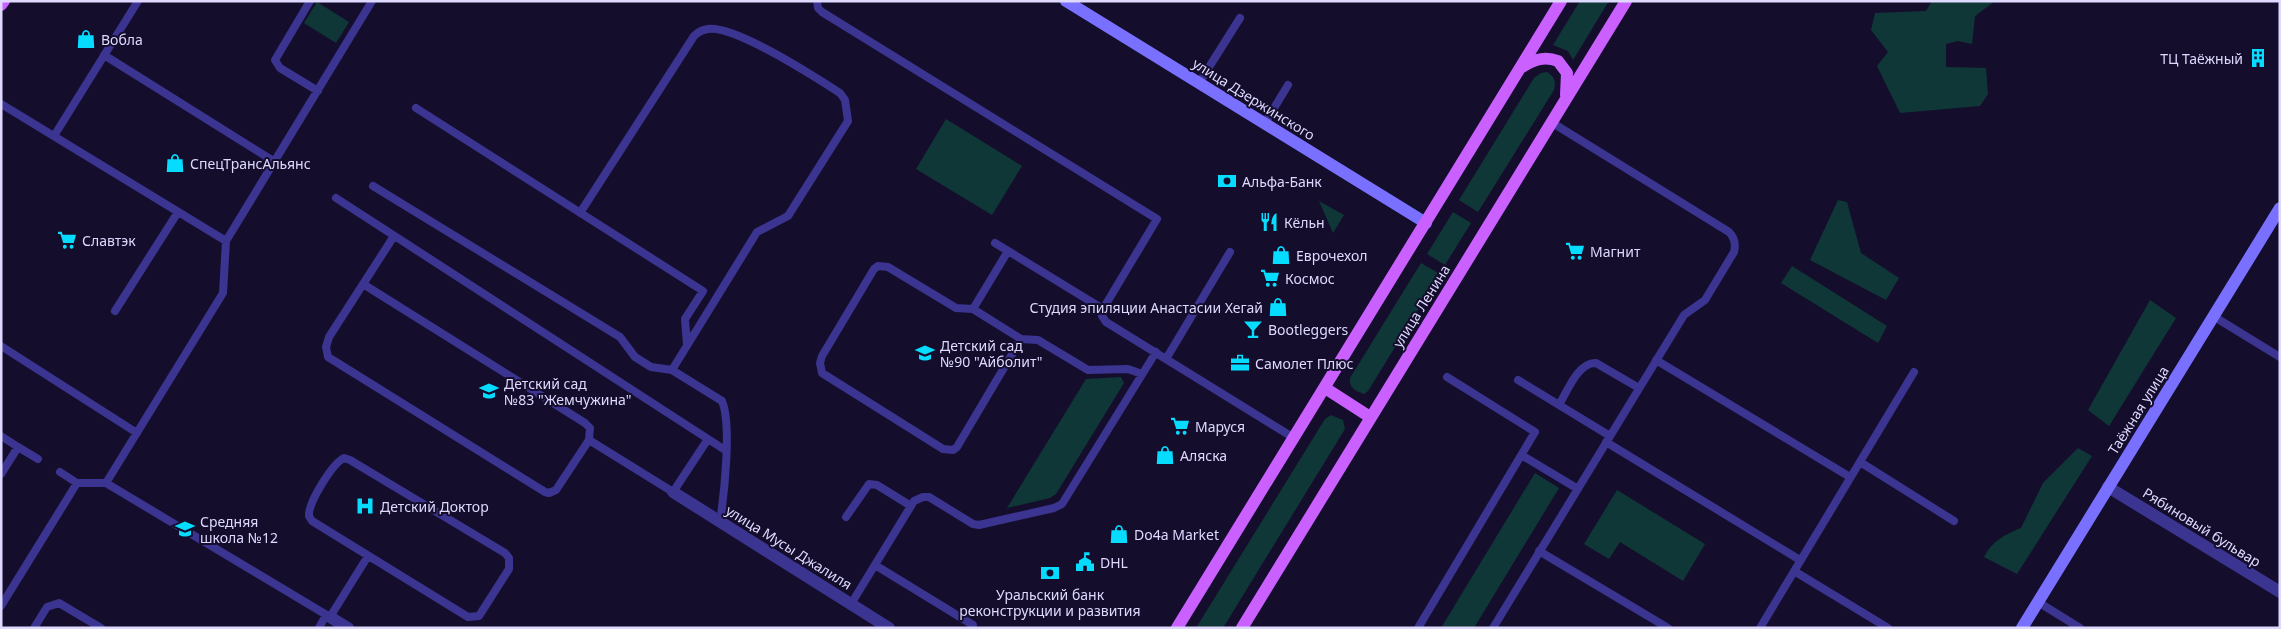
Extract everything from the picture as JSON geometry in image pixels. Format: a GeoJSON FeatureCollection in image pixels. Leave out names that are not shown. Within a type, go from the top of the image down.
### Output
{"type":"FeatureCollection","features":[{"type":"Feature","properties":{"kind":"main road"},"geometry":{"type":"LineString","coordinates":[[1,5],[4,1]]}},
{"type":"Feature","properties":{"kind":"main road","name":"улица Дзержинского"},"geometry":{"type":"LineString","coordinates":[[1066,1],[1426,223]]}},
{"type":"Feature","properties":{"kind":"main road"},"geometry":{"type":"LineString","coordinates":[[1178,628],[1561,1]]}},
{"type":"Feature","properties":{"kind":"main road","name":"улица Ленина"},"geometry":{"type":"LineString","coordinates":[[1242,628],[1370,416],[1626,1]]}},
{"type":"Feature","properties":{"kind":"main road"},"geometry":{"type":"LineString","coordinates":[[1520,69],[1531,61],[1543,58],[1558,61],[1567,73],[1566,97]]}},
{"type":"Feature","properties":{"kind":"main road","name":"Таёжная улица"},"geometry":{"type":"LineString","coordinates":[[2022,628],[2280,208]]}},
{"type":"Feature","properties":{"kind":"main road"},"geometry":{"type":"LineString","coordinates":[[1325,388],[1370,416]]}},
{"type":"Feature","properties":{"kind":"street","name":"Рябиновый бульвар"},"geometry":{"type":"LineString","coordinates":[[2108,487],[2280,592]]}},
{"type":"Feature","properties":{"kind":"street","name":"улица Мусы Джалиля"},"geometry":{"type":"LineString","coordinates":[[673,492],[889,628]]}},
{"type":"Feature","properties":{"kind":"street"},"geometry":{"type":"LineString","coordinates":[[328,616],[348,628]]}},
{"type":"Feature","properties":{"kind":"lane"},"geometry":{"type":"LineString","coordinates":[[54,136],[138,1]]}},
{"type":"Feature","properties":{"kind":"lane"},"geometry":{"type":"LineString","coordinates":[[310,1],[275,60],[280,68],[318,91]]}},
{"type":"Feature","properties":{"kind":"lane"},"geometry":{"type":"LineString","coordinates":[[106,483],[223,293],[226,241],[372,1]]}},
{"type":"Feature","properties":{"kind":"lane"},"geometry":{"type":"LineString","coordinates":[[817,1],[818,8],[822,12],[1157,219],[1103,309],[1102,316],[1106,322],[1294,438]]}},
{"type":"Feature","properties":{"kind":"lane"},"geometry":{"type":"LineString","coordinates":[[1199,83],[1240,18]]}},
{"type":"Feature","properties":{"kind":"lane"},"geometry":{"type":"LineString","coordinates":[[580,213],[694,36],[699,32],[709,28],[727,32],[784,58],[840,93],[845,100],[848,120],[788,216],[757,232],[672,370]]}},
{"type":"Feature","properties":{"kind":"lane"},"geometry":{"type":"LineString","coordinates":[[104,55],[275,162]]}},
{"type":"Feature","properties":{"kind":"lane"},"geometry":{"type":"LineString","coordinates":[[1265,123],[1288,85]]}},
{"type":"Feature","properties":{"kind":"lane"},"geometry":{"type":"LineString","coordinates":[[1,104],[226,241]]}},
{"type":"Feature","properties":{"kind":"lane"},"geometry":{"type":"LineString","coordinates":[[416,108],[703,291],[685,319],[687,345]]}},
{"type":"Feature","properties":{"kind":"lane"},"geometry":{"type":"LineString","coordinates":[[1493,628],[1684,315],[1705,300],[1734,252],[1736,245],[1733,236],[1551,122]]}},
{"type":"Feature","properties":{"kind":"lane"},"geometry":{"type":"LineString","coordinates":[[373,186],[620,337],[635,357],[651,367],[672,370],[722,401],[725,414],[725,478],[720,522]]}},
{"type":"Feature","properties":{"kind":"lane"},"geometry":{"type":"LineString","coordinates":[[336,198],[725,450]]}},
{"type":"Feature","properties":{"kind":"lane"},"geometry":{"type":"LineString","coordinates":[[115,311],[178,212]]}},
{"type":"Feature","properties":{"kind":"lane"},"geometry":{"type":"LineString","coordinates":[[363,284],[585,423],[590,428],[589,440],[556,490],[550,493],[328,357],[326,347],[329,337],[363,284],[394,236]]}},
{"type":"Feature","properties":{"kind":"lane"},"geometry":{"type":"LineString","coordinates":[[995,243],[1103,309]]}},
{"type":"Feature","properties":{"kind":"lane"},"geometry":{"type":"LineString","coordinates":[[973,309],[1008,251]]}},
{"type":"Feature","properties":{"kind":"lane"},"geometry":{"type":"LineString","coordinates":[[1166,359],[1230,252]]}},
{"type":"Feature","properties":{"kind":"lane"},"geometry":{"type":"LineString","coordinates":[[1021,339],[957,447],[949,451],[943,450],[822,373],[820,363],[822,356],[874,269],[878,266],[888,267],[956,308],[973,309],[1021,339],[1044,343],[1088,370],[1128,369],[1142,374]]}},
{"type":"Feature","properties":{"kind":"lane"},"geometry":{"type":"LineString","coordinates":[[2214,316],[2280,356]]}},
{"type":"Feature","properties":{"kind":"lane"},"geometry":{"type":"LineString","coordinates":[[1,346],[137,433]]}},
{"type":"Feature","properties":{"kind":"lane"},"geometry":{"type":"LineString","coordinates":[[851,604],[914,501],[923,497],[929,497],[973,524],[979,525],[1054,508],[1062,504],[1156,352]]}},
{"type":"Feature","properties":{"kind":"lane"},"geometry":{"type":"LineString","coordinates":[[1656,360],[1850,477]]}},
{"type":"Feature","properties":{"kind":"lane"},"geometry":{"type":"LineString","coordinates":[[1559,405],[1583,367],[1589,363],[1596,363],[1639,388]]}},
{"type":"Feature","properties":{"kind":"lane"},"geometry":{"type":"LineString","coordinates":[[1760,628],[1914,372]]}},
{"type":"Feature","properties":{"kind":"lane"},"geometry":{"type":"LineString","coordinates":[[1418,628],[1534,437],[1535,432],[1447,377]]}},
{"type":"Feature","properties":{"kind":"lane"},"geometry":{"type":"LineString","coordinates":[[1518,380],[1800,560]]}},
{"type":"Feature","properties":{"kind":"lane"},"geometry":{"type":"LineString","coordinates":[[1,436],[38,459]]}},
{"type":"Feature","properties":{"kind":"lane"},"geometry":{"type":"LineString","coordinates":[[589,440],[673,492],[708,439]]}},
{"type":"Feature","properties":{"kind":"lane"},"geometry":{"type":"LineString","coordinates":[[1,474],[18,447]]}},
{"type":"Feature","properties":{"kind":"lane"},"geometry":{"type":"LineString","coordinates":[[1522,456],[1578,489]]}},
{"type":"Feature","properties":{"kind":"lane"},"geometry":{"type":"LineString","coordinates":[[344,458],[505,553],[510,564],[482,613],[473,618],[468,617],[368,556],[312,521],[309,516],[310,505],[336,464],[344,458]]}},
{"type":"Feature","properties":{"kind":"lane"},"geometry":{"type":"LineString","coordinates":[[1860,462],[1954,521]]}},
{"type":"Feature","properties":{"kind":"lane"},"geometry":{"type":"LineString","coordinates":[[60,472],[77,482],[106,483],[328,616]]}},
{"type":"Feature","properties":{"kind":"lane"},"geometry":{"type":"LineString","coordinates":[[1,606],[77,482]]}},
{"type":"Feature","properties":{"kind":"lane"},"geometry":{"type":"LineString","coordinates":[[846,517],[869,484],[877,485],[911,506]]}},
{"type":"Feature","properties":{"kind":"lane"},"geometry":{"type":"LineString","coordinates":[[1540,551],[1668,628]]}},
{"type":"Feature","properties":{"kind":"lane"},"geometry":{"type":"LineString","coordinates":[[319,628],[368,556]]}},
{"type":"Feature","properties":{"kind":"lane"},"geometry":{"type":"LineString","coordinates":[[875,565],[973,625],[972,628]]}},
{"type":"Feature","properties":{"kind":"lane"},"geometry":{"type":"LineString","coordinates":[[1794,571],[1888,628]]}},
{"type":"Feature","properties":{"kind":"lane"},"geometry":{"type":"LineString","coordinates":[[2038,602],[2080,628]]}},
{"type":"Feature","properties":{"kind":"lane"},"geometry":{"type":"LineString","coordinates":[[34,628],[47,607],[59,603],[101,628]]}},
{"type":"Feature","properties":{"kind":"green space"},"geometry":{"type":"Polygon","coordinates":[[[1580,1],[1609,1],[1573,60],[1568,51],[1553,45],[1580,1]]]}},
{"type":"Feature","properties":{"kind":"green space"},"geometry":{"type":"Polygon","coordinates":[[[1932,1],[1995,1],[1975,16],[1972,44],[1958,41],[1946,44],[1946,67],[1986,68],[1988,94],[1980,106],[1900,113],[1877,66],[1888,52],[1871,30],[1875,13],[1926,11],[1932,1]]]}},
{"type":"Feature","properties":{"kind":"green space"},"geometry":{"type":"Polygon","coordinates":[[[317,2],[349,22],[336,43],[304,23],[317,2]]]}},
{"type":"Feature","properties":{"kind":"green space"},"geometry":{"type":"Polygon","coordinates":[[[1547,72],[1554,80],[1554,90],[1478,212],[1459,200],[1534,78],[1541,73],[1547,72]]]}},
{"type":"Feature","properties":{"kind":"green space"},"geometry":{"type":"Polygon","coordinates":[[[946,119],[1022,166],[992,215],[916,169],[946,119]]]}},
{"type":"Feature","properties":{"kind":"green space"},"geometry":{"type":"Polygon","coordinates":[[[1838,200],[1847,202],[1861,253],[1899,278],[1886,300],[1810,260],[1838,200]]]}},
{"type":"Feature","properties":{"kind":"green space"},"geometry":{"type":"Polygon","coordinates":[[[1319,201],[1344,215],[1333,233],[1319,201]]]}},
{"type":"Feature","properties":{"kind":"green space"},"geometry":{"type":"Polygon","coordinates":[[[1453,212],[1471,223],[1445,265],[1427,254],[1453,212]]]}},
{"type":"Feature","properties":{"kind":"green space"},"geometry":{"type":"Polygon","coordinates":[[[1421,263],[1440,274],[1368,391],[1364,394],[1358,392],[1353,389],[1350,378],[1421,263]]]}},
{"type":"Feature","properties":{"kind":"green space"},"geometry":{"type":"Polygon","coordinates":[[[1792,266],[1887,326],[1878,343],[1781,283],[1792,266]]]}},
{"type":"Feature","properties":{"kind":"green space"},"geometry":{"type":"Polygon","coordinates":[[[2150,300],[2176,318],[2109,426],[2088,410],[2150,300]]]}},
{"type":"Feature","properties":{"kind":"green space"},"geometry":{"type":"Polygon","coordinates":[[[1121,377],[1124,383],[1056,494],[1050,498],[1007,508],[1086,379],[1121,377]]]}},
{"type":"Feature","properties":{"kind":"green space"},"geometry":{"type":"Polygon","coordinates":[[[1331,415],[1343,420],[1345,429],[1223,628],[1196,628],[1325,419],[1331,415]]]}},
{"type":"Feature","properties":{"kind":"green space"},"geometry":{"type":"Polygon","coordinates":[[[2078,448],[2092,456],[2017,574],[1984,557],[1987,551],[1999,539],[2021,528],[2043,483],[2078,448]]]}},
{"type":"Feature","properties":{"kind":"green space"},"geometry":{"type":"Polygon","coordinates":[[[1535,473],[1559,488],[1474,628],[1441,628],[1535,473]]]}},
{"type":"Feature","properties":{"kind":"green space"},"geometry":{"type":"Polygon","coordinates":[[[1617,490],[1705,544],[1683,581],[1620,542],[1609,559],[1584,544],[1617,490]]]}},
{"type":"Feature","properties":{"kind":"place","name":"Вобла"},"geometry":{"type":"Point","coordinates":[86,39]}},
{"type":"Feature","properties":{"kind":"place","name":"ТЦ Таёжный"},"geometry":{"type":"Point","coordinates":[2258,58]}},
{"type":"Feature","properties":{"kind":"place","name":"СпецТрансАльянс"},"geometry":{"type":"Point","coordinates":[175,163]}},
{"type":"Feature","properties":{"kind":"place","name":"Альфа-Банк"},"geometry":{"type":"Point","coordinates":[1227,181]}},
{"type":"Feature","properties":{"kind":"place","name":"Кёльн"},"geometry":{"type":"Point","coordinates":[1269,222]}},
{"type":"Feature","properties":{"kind":"place","name":"Славтэк"},"geometry":{"type":"Point","coordinates":[67,240]}},
{"type":"Feature","properties":{"kind":"place","name":"Магнит"},"geometry":{"type":"Point","coordinates":[1575,251]}},
{"type":"Feature","properties":{"kind":"place","name":"Еврочехол"},"geometry":{"type":"Point","coordinates":[1281,255]}},
{"type":"Feature","properties":{"kind":"place","name":"Космос"},"geometry":{"type":"Point","coordinates":[1270,278]}},
{"type":"Feature","properties":{"kind":"place","name":"Студия эпиляции Анастасии Хегай"},"geometry":{"type":"Point","coordinates":[1278,307]}},
{"type":"Feature","properties":{"kind":"place","name":"Bootleggers"},"geometry":{"type":"Point","coordinates":[1253,329]}},
{"type":"Feature","properties":{"kind":"place","name":"Детский сад №90 \"Айболит\""},"geometry":{"type":"Point","coordinates":[925,353]}},
{"type":"Feature","properties":{"kind":"place","name":"Самолет Плюс"},"geometry":{"type":"Point","coordinates":[1240,363]}},
{"type":"Feature","properties":{"kind":"place","name":"Детский сад №83 \"Жемчужина\""},"geometry":{"type":"Point","coordinates":[489,391]}},
{"type":"Feature","properties":{"kind":"place","name":"Маруся"},"geometry":{"type":"Point","coordinates":[1180,426]}},
{"type":"Feature","properties":{"kind":"place","name":"Аляска"},"geometry":{"type":"Point","coordinates":[1165,455]}},
{"type":"Feature","properties":{"kind":"place","name":"Детский Доктор"},"geometry":{"type":"Point","coordinates":[365,506]}},
{"type":"Feature","properties":{"kind":"place","name":"Средняя школа №12"},"geometry":{"type":"Point","coordinates":[185,529]}},
{"type":"Feature","properties":{"kind":"place","name":"Do4a Market"},"geometry":{"type":"Point","coordinates":[1119,534]}},
{"type":"Feature","properties":{"kind":"place","name":"DHL"},"geometry":{"type":"Point","coordinates":[1085,562]}},
{"type":"Feature","properties":{"kind":"place","name":"Уральский банк реконструкции и развития"},"geometry":{"type":"Point","coordinates":[1050,573]}}]}
